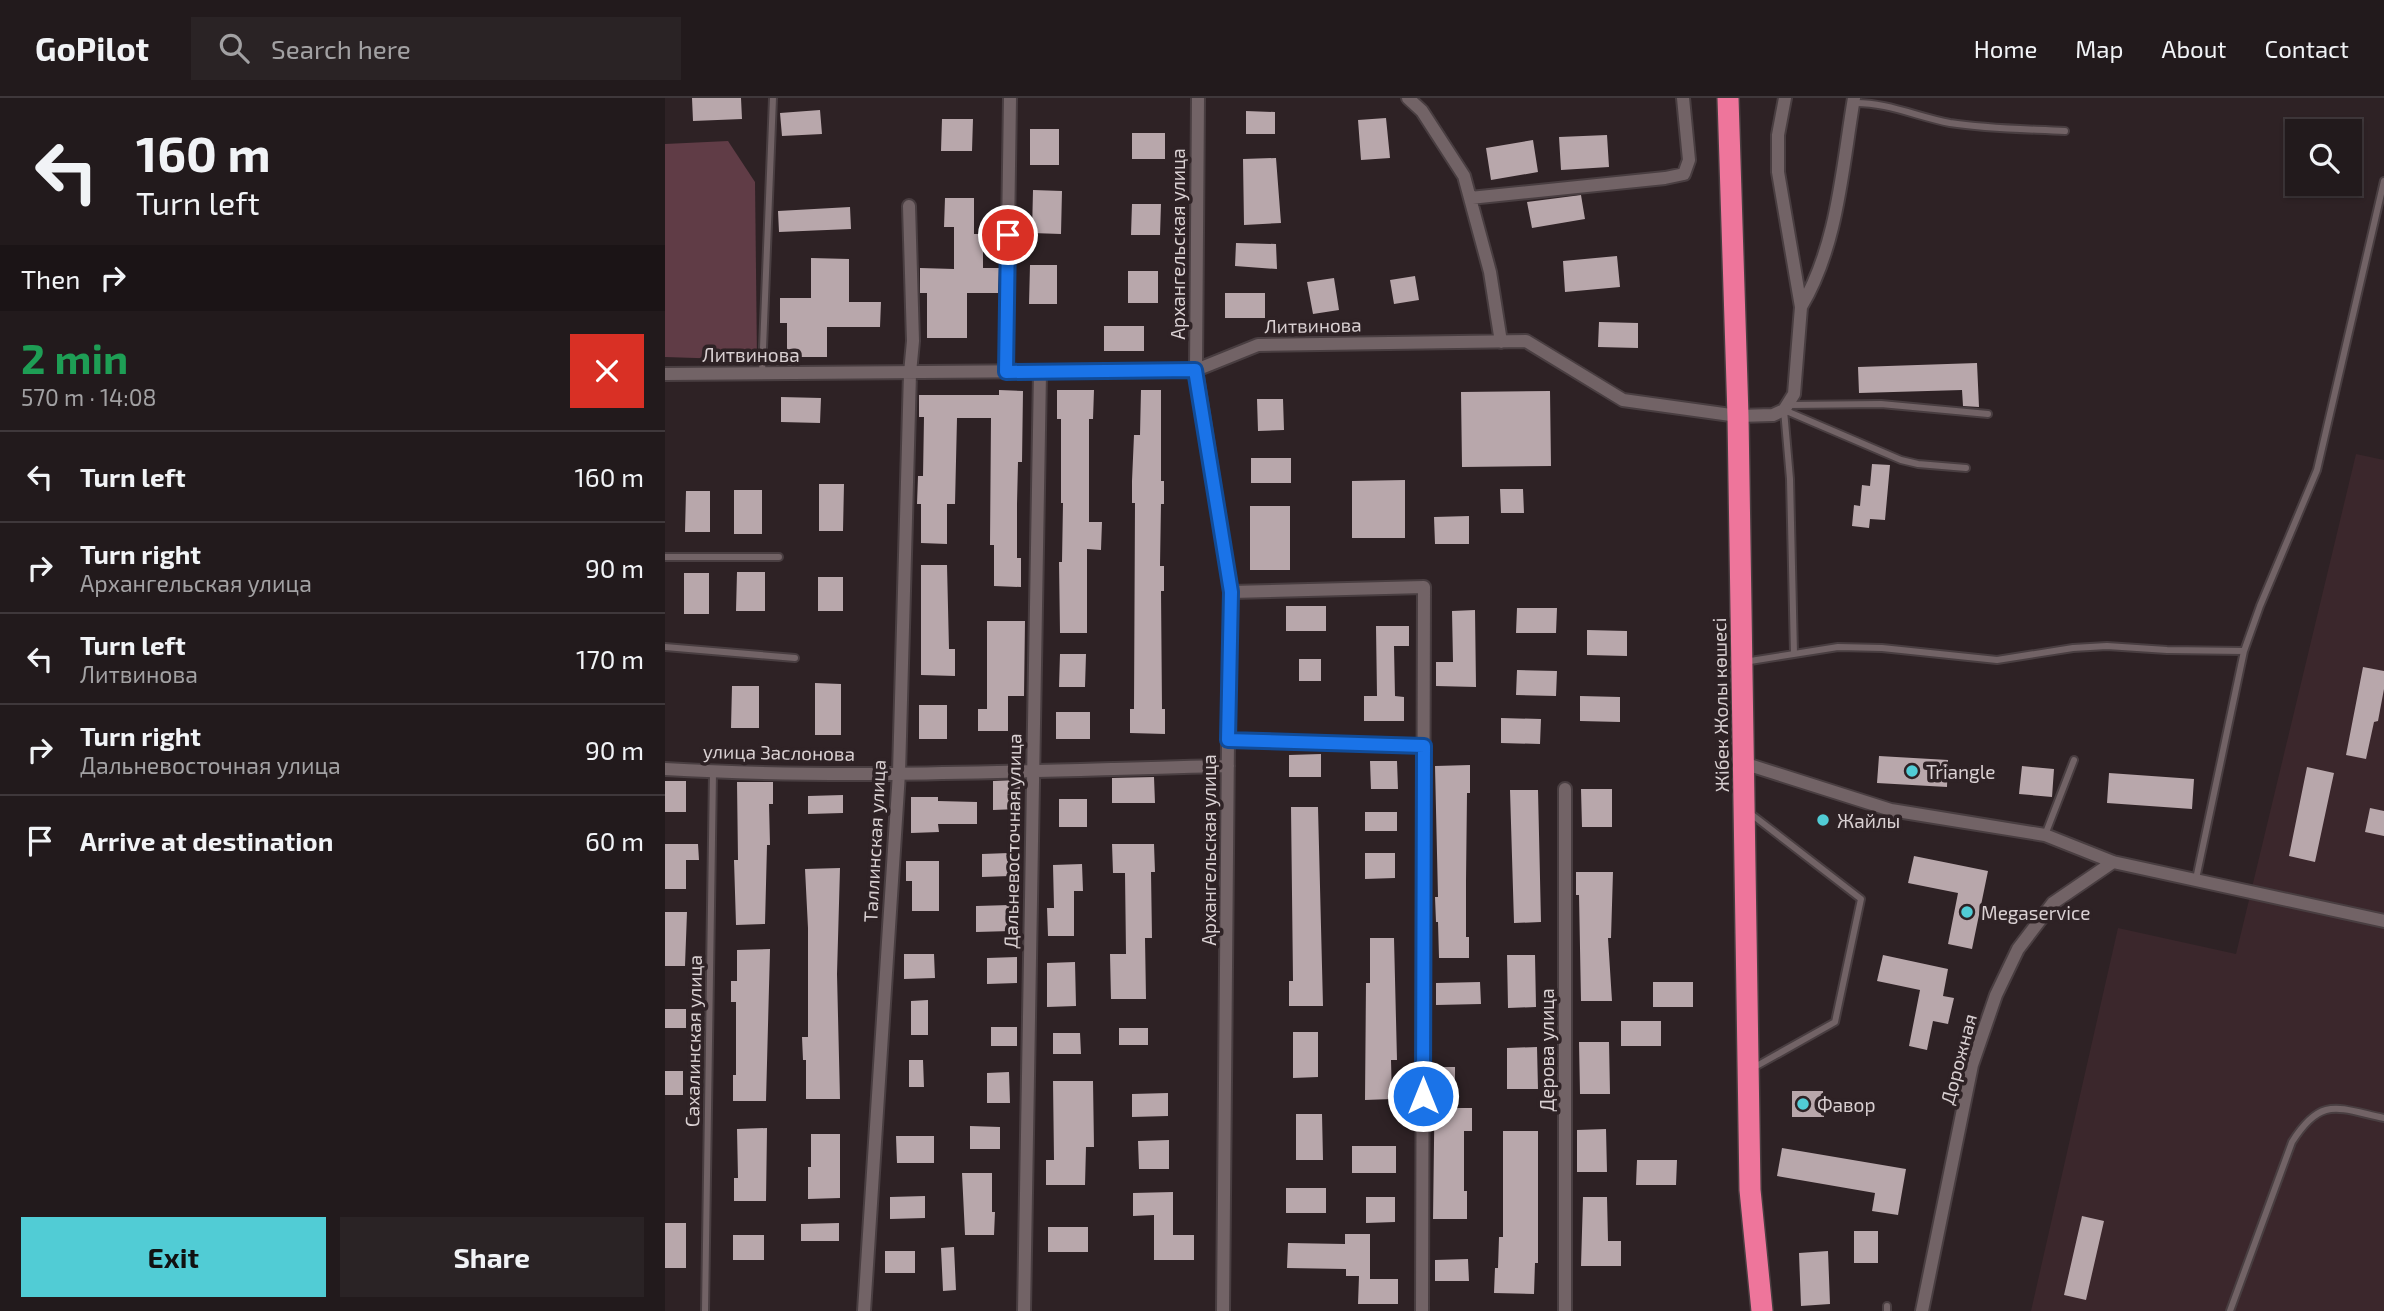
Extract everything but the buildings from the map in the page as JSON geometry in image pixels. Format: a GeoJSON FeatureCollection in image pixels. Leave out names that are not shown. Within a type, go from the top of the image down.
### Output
{"type":"FeatureCollection","features":[{"type":"Feature","properties":{"kind":"highway","name":"Жібек Жолы көшесі"},"geometry":{"type":"LineString","coordinates":[[1728,98],[1738,416],[1750,1189],[1762,1311]]}},
{"type":"Feature","properties":{"kind":"street"},"geometry":{"type":"LineString","coordinates":[[1006,372],[1010,98]]}},
{"type":"Feature","properties":{"kind":"street","name":"Архангельская улица"},"geometry":{"type":"LineString","coordinates":[[1198,98],[1195,370],[1231,592],[1223,1311]]}},
{"type":"Feature","properties":{"kind":"street"},"geometry":{"type":"LineString","coordinates":[[1408,98],[1422,111],[1464,176],[1490,272],[1501,342]]}},
{"type":"Feature","properties":{"kind":"street"},"geometry":{"type":"LineString","coordinates":[[1470,198],[1684,174],[1689,160],[1683,98]]}},
{"type":"Feature","properties":{"kind":"street"},"geometry":{"type":"LineString","coordinates":[[1786,98],[1778,135],[1778,172],[1801,307],[1794,394],[1787,408]]}},
{"type":"Feature","properties":{"kind":"street"},"geometry":{"type":"LineString","coordinates":[[1801,307],[1814,286],[1832,233],[1854,100]]}},
{"type":"Feature","properties":{"kind":"street","name":"Таллинская улица"},"geometry":{"type":"LineString","coordinates":[[864,1311],[898,773],[913,341],[909,206]]}},
{"type":"Feature","properties":{"kind":"street","name":"Литвинова"},"geometry":{"type":"LineString","coordinates":[[665,374],[1195,370],[1258,345],[1526,341],[1623,400],[1738,416],[1773,415],[1787,408]]}},
{"type":"Feature","properties":{"kind":"street","name":"Дальневосточная улица"},"geometry":{"type":"LineString","coordinates":[[1024,1311],[1040,372]]}},
{"type":"Feature","properties":{"kind":"street"},"geometry":{"type":"LineString","coordinates":[[1231,592],[1424,587],[1423,1311]]}},
{"type":"Feature","properties":{"kind":"street"},"geometry":{"type":"LineString","coordinates":[[1743,763],[1891,810],[2045,835],[2113,862],[2384,921]]}},
{"type":"Feature","properties":{"kind":"street","name":"улица Заслонова"},"geometry":{"type":"LineString","coordinates":[[665,769],[713,772],[898,773],[1228,766]]}},
{"type":"Feature","properties":{"kind":"street","name":"Дерова улица"},"geometry":{"type":"LineString","coordinates":[[1565,789],[1565,1311]]}},
{"type":"Feature","properties":{"kind":"street","name":"Дорожная"},"geometry":{"type":"LineString","coordinates":[[1921,1311],[1972,1065],[1997,995],[2018,948],[2053,903],[2113,862]]}},
{"type":"Feature","properties":{"kind":"lane"},"geometry":{"type":"LineString","coordinates":[[762,373],[773,98]]}},
{"type":"Feature","properties":{"kind":"lane"},"geometry":{"type":"LineString","coordinates":[[1854,100],[1951,123],[1991,128],[2065,131]]}},
{"type":"Feature","properties":{"kind":"lane"},"geometry":{"type":"LineString","coordinates":[[2196,881],[2244,651],[2317,470],[2384,181]]}},
{"type":"Feature","properties":{"kind":"lane"},"geometry":{"type":"LineString","coordinates":[[1787,408],[1881,404],[1988,414]]}},
{"type":"Feature","properties":{"kind":"lane"},"geometry":{"type":"LineString","coordinates":[[1787,408],[1794,654]]}},
{"type":"Feature","properties":{"kind":"lane"},"geometry":{"type":"LineString","coordinates":[[1787,408],[1901,460],[1966,468]]}},
{"type":"Feature","properties":{"kind":"lane"},"geometry":{"type":"LineString","coordinates":[[665,557],[779,557]]}},
{"type":"Feature","properties":{"kind":"lane"},"geometry":{"type":"LineString","coordinates":[[1742,662],[1838,648],[1882,648],[1997,660],[2074,648],[2107,646],[2244,651]]}},
{"type":"Feature","properties":{"kind":"lane"},"geometry":{"type":"LineString","coordinates":[[665,647],[795,658]]}},
{"type":"Feature","properties":{"kind":"lane"},"geometry":{"type":"LineString","coordinates":[[1228,740],[1424,746]]}},
{"type":"Feature","properties":{"kind":"lane"},"geometry":{"type":"LineString","coordinates":[[2045,835],[2074,760]]}},
{"type":"Feature","properties":{"kind":"lane","name":"Сахалинская улица"},"geometry":{"type":"LineString","coordinates":[[705,1311],[713,772]]}},
{"type":"Feature","properties":{"kind":"lane"},"geometry":{"type":"LineString","coordinates":[[1744,809],[1861,899],[1835,1022],[1748,1070]]}},
{"type":"Feature","properties":{"kind":"lane"},"geometry":{"type":"LineString","coordinates":[[2230,1311],[2292,1142],[2303,1125],[2318,1112],[2339,1108],[2384,1118]]}},
{"type":"Feature","properties":{"kind":"shaded area"},"geometry":{"type":"Polygon","coordinates":[[[728,141],[755,182],[757,360],[665,357],[665,144],[728,141]]]}},
{"type":"Feature","properties":{"kind":"shaded area"},"geometry":{"type":"Polygon","coordinates":[[[2356,454],[2384,460],[2384,1311],[2031,1311],[2118,928],[2236,954],[2356,454]]]}},
{"type":"Feature","properties":{"kind":"place","name":"Triangle"},"geometry":{"type":"Point","coordinates":[1912,771]}},
{"type":"Feature","properties":{"kind":"place","name":"Жайлы"},"geometry":{"type":"Point","coordinates":[1823,820]}},
{"type":"Feature","properties":{"kind":"place","name":"Megaservice"},"geometry":{"type":"Point","coordinates":[1967,912]}},
{"type":"Feature","properties":{"kind":"place","name":"Фавор"},"geometry":{"type":"Point","coordinates":[1803,1104]}},
{"type":"Feature","properties":{"kind":"route"},"geometry":{"type":"LineString","coordinates":[[1008,235],[1006,372],[1195,370],[1231,592],[1228,740],[1424,746],[1423,1096]]}}]}
